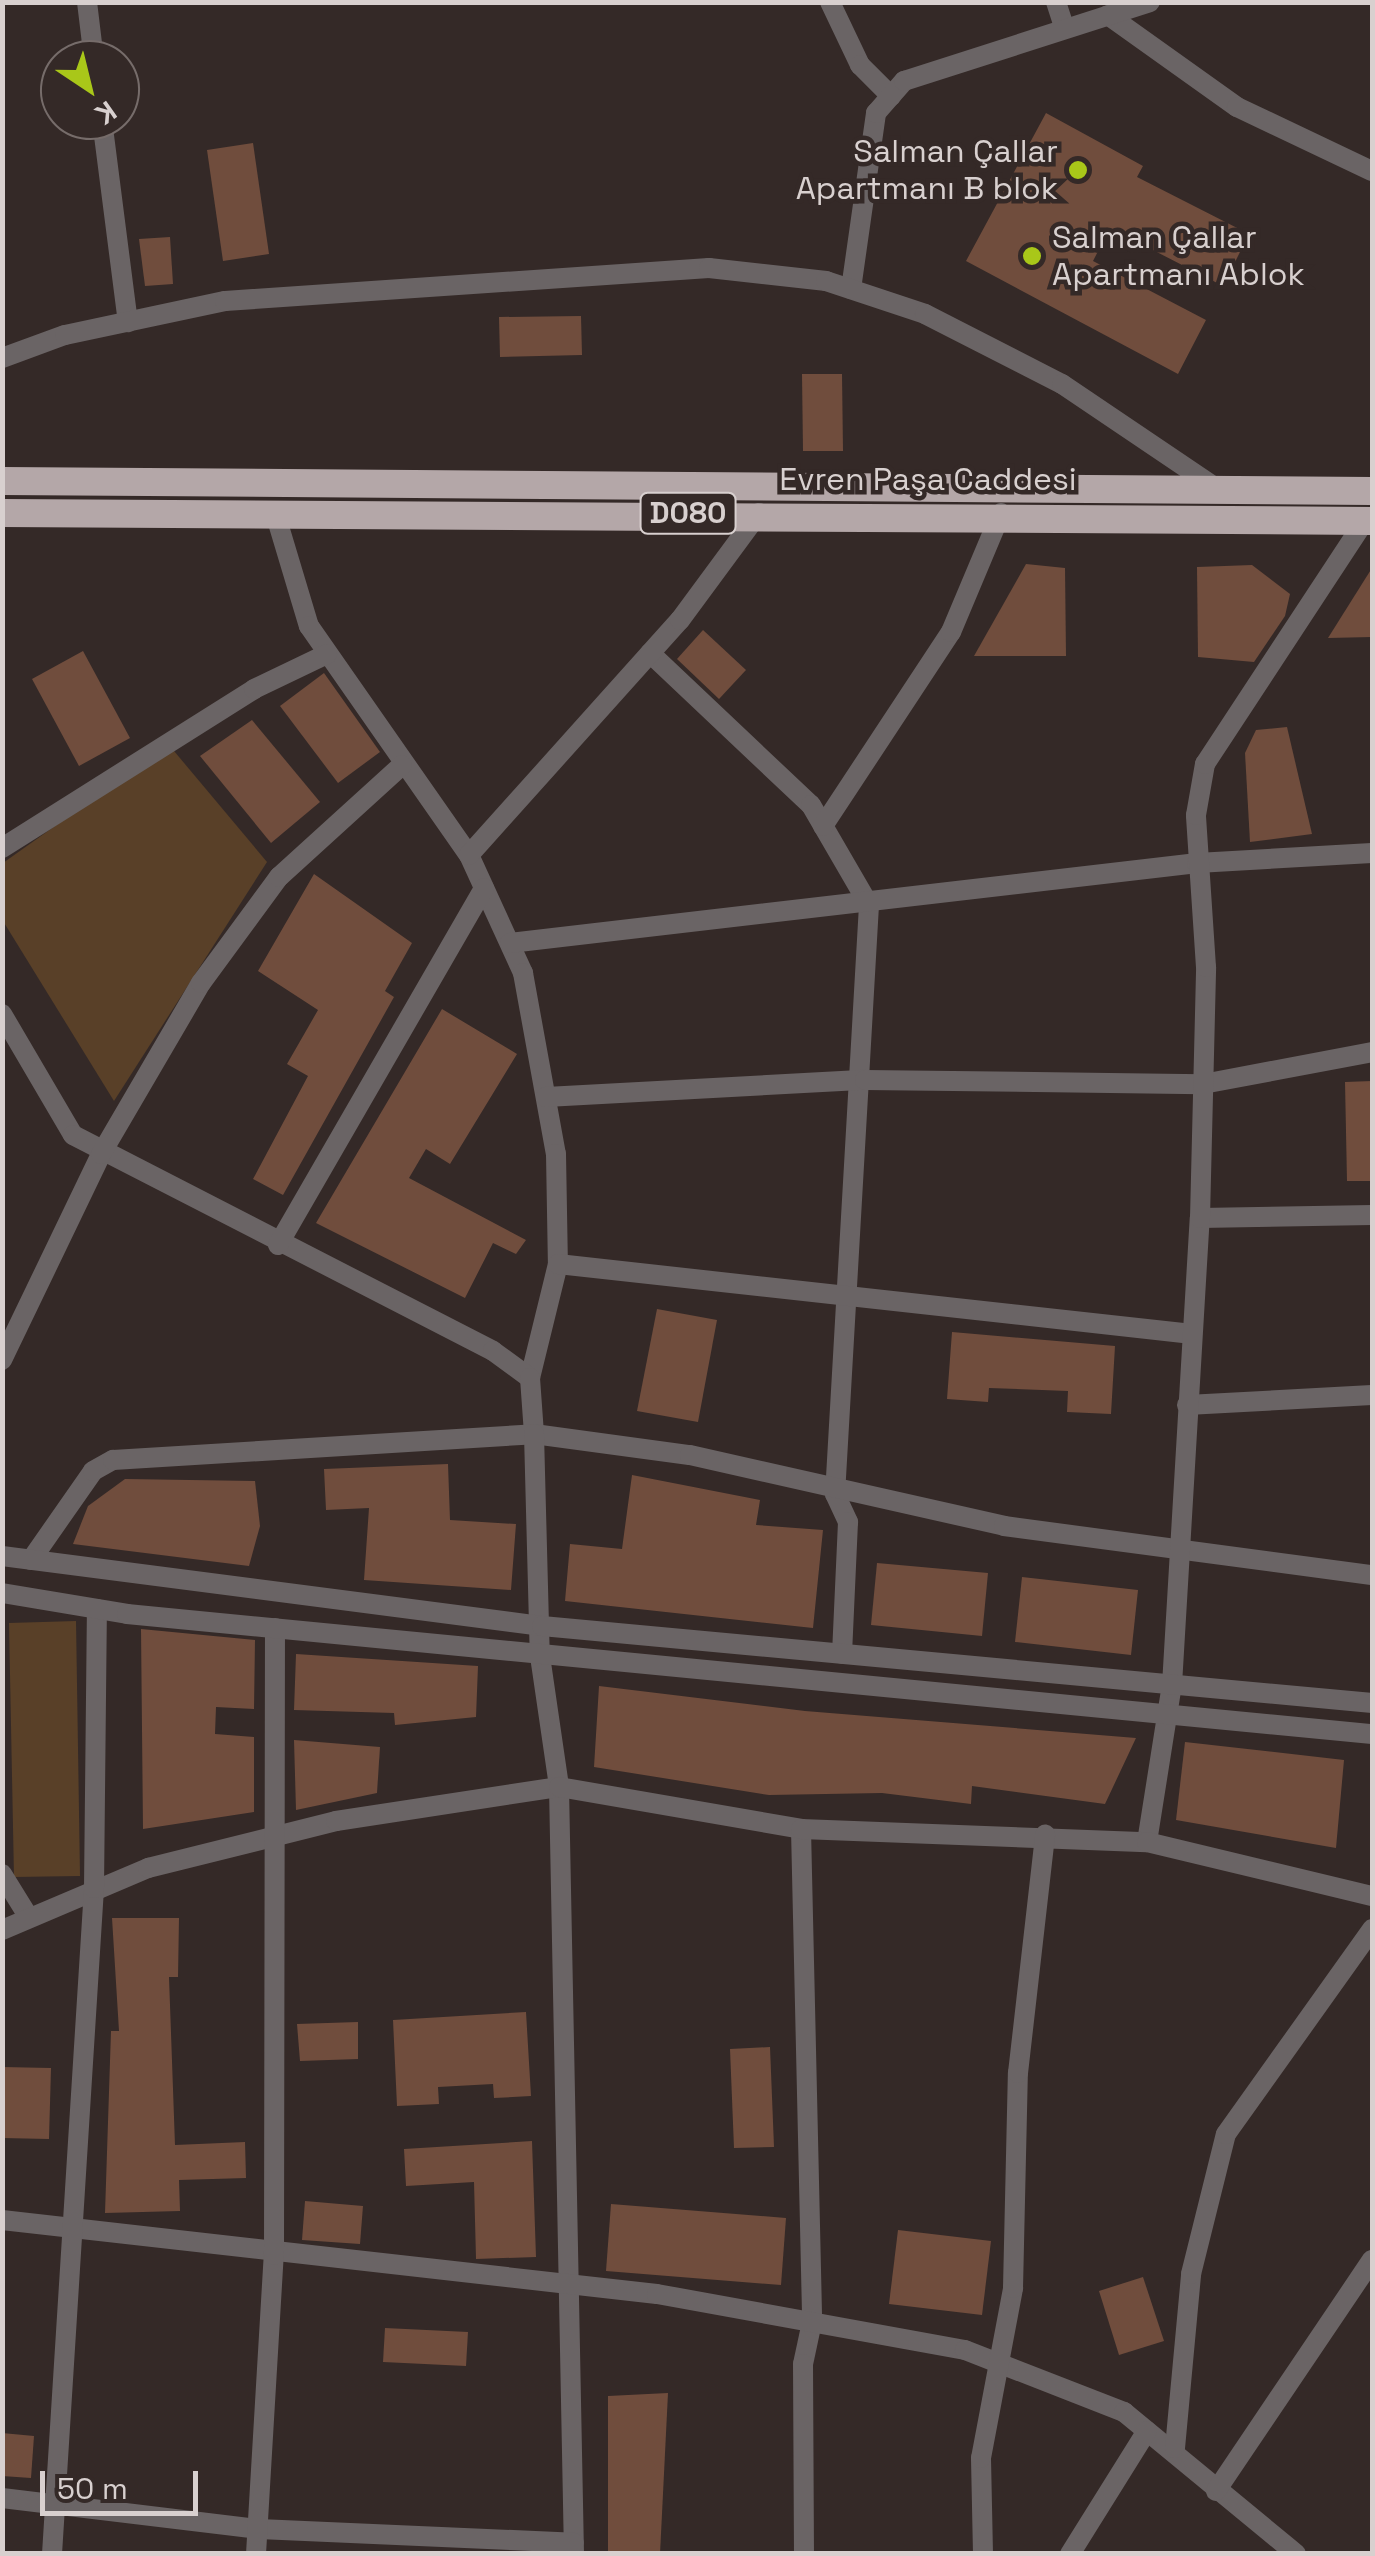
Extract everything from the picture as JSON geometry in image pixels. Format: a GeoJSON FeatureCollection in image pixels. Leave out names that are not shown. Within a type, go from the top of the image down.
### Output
{"type":"FeatureCollection","features":[{"type":"Feature","properties":{"kind":"highway","name":"Evren Paşa Caddesi"},"geometry":{"type":"LineString","coordinates":[[2,480],[1372,490]]}},
{"type":"Feature","properties":{"kind":"highway","name":"Evren Paşa Caddesi"},"geometry":{"type":"LineString","coordinates":[[2,513],[1002,514],[1368,522]]}},
{"type":"Feature","properties":{"kind":"street"},"geometry":{"type":"LineString","coordinates":[[87,2],[92,40]]}},
{"type":"Feature","properties":{"kind":"street"},"geometry":{"type":"LineString","coordinates":[[830,2],[860,65],[891,96]]}},
{"type":"Feature","properties":{"kind":"street"},"geometry":{"type":"LineString","coordinates":[[1056,2],[1066,29]]}},
{"type":"Feature","properties":{"kind":"street"},"geometry":{"type":"LineString","coordinates":[[851,289],[872,130],[904,81],[1150,2]]}},
{"type":"Feature","properties":{"kind":"street"},"geometry":{"type":"LineString","coordinates":[[1108,16],[1237,107],[1372,172]]}},
{"type":"Feature","properties":{"kind":"street"},"geometry":{"type":"LineString","coordinates":[[105,140],[128,322]]}},
{"type":"Feature","properties":{"kind":"street"},"geometry":{"type":"LineString","coordinates":[[2,358],[128,322],[319,293],[709,268],[851,289],[925,314],[1062,384],[1220,491]]}},
{"type":"Feature","properties":{"kind":"street"},"geometry":{"type":"LineString","coordinates":[[2,2498],[259,2529],[574,2548],[559,1787],[540,1656],[542,1626],[530,1378],[558,1264],[546,1097],[510,943],[469,855],[402,765],[309,626],[274,513]]}},
{"type":"Feature","properties":{"kind":"street"},"geometry":{"type":"LineString","coordinates":[[469,855],[650,653],[759,513]]}},
{"type":"Feature","properties":{"kind":"street"},"geometry":{"type":"LineString","coordinates":[[824,826],[950,632],[1002,514]]}},
{"type":"Feature","properties":{"kind":"street"},"geometry":{"type":"LineString","coordinates":[[1148,1842],[1172,1685],[1176,1551],[1200,1218],[1203,1084],[1197,864],[1205,764],[1368,522]]}},
{"type":"Feature","properties":{"kind":"street"},"geometry":{"type":"LineString","coordinates":[[650,653],[824,826],[868,905],[865,1080],[846,1299],[835,1494],[848,1522],[842,1654]]}},
{"type":"Feature","properties":{"kind":"street"},"geometry":{"type":"LineString","coordinates":[[2,848],[254,689],[327,654]]}},
{"type":"Feature","properties":{"kind":"street"},"geometry":{"type":"LineString","coordinates":[[2,1360],[101,1154],[258,902],[402,765]]}},
{"type":"Feature","properties":{"kind":"street"},"geometry":{"type":"LineString","coordinates":[[510,943],[868,905],[1197,864],[1372,852]]}},
{"type":"Feature","properties":{"kind":"street"},"geometry":{"type":"LineString","coordinates":[[278,1245],[484,888]]}},
{"type":"Feature","properties":{"kind":"street"},"geometry":{"type":"LineString","coordinates":[[2,1014],[74,1135],[101,1154],[493,1351],[530,1378]]}},
{"type":"Feature","properties":{"kind":"street"},"geometry":{"type":"LineString","coordinates":[[546,1097],[865,1080],[1203,1084],[1372,1052]]}},
{"type":"Feature","properties":{"kind":"street"},"geometry":{"type":"LineString","coordinates":[[1200,1218],[1372,1215]]}},
{"type":"Feature","properties":{"kind":"street"},"geometry":{"type":"LineString","coordinates":[[558,1264],[846,1299],[1192,1334]]}},
{"type":"Feature","properties":{"kind":"street"},"geometry":{"type":"LineString","coordinates":[[1187,1405],[1372,1395]]}},
{"type":"Feature","properties":{"kind":"street"},"geometry":{"type":"LineString","coordinates":[[31,1560],[93,1471],[113,1460],[534,1434],[690,1455],[835,1494],[1176,1551],[1372,1575]]}},
{"type":"Feature","properties":{"kind":"street"},"geometry":{"type":"LineString","coordinates":[[2,1556],[542,1626],[1372,1702]]}},
{"type":"Feature","properties":{"kind":"street"},"geometry":{"type":"LineString","coordinates":[[2,1593],[97,1609],[540,1656],[1166,1718],[1372,1734]]}},
{"type":"Feature","properties":{"kind":"street"},"geometry":{"type":"LineString","coordinates":[[52,2554],[58,2506],[68,2234],[94,1888],[97,1609]]}},
{"type":"Feature","properties":{"kind":"street"},"geometry":{"type":"LineString","coordinates":[[256,2554],[274,2255],[269,1838],[276,1628]]}},
{"type":"Feature","properties":{"kind":"street"},"geometry":{"type":"LineString","coordinates":[[2,1930],[94,1888],[269,1838],[559,1787],[801,1830],[1045,1835],[1148,1842],[1372,1896]]}},
{"type":"Feature","properties":{"kind":"street"},"geometry":{"type":"LineString","coordinates":[[801,1830],[812,2322],[803,2364],[804,2554]]}},
{"type":"Feature","properties":{"kind":"street"},"geometry":{"type":"LineString","coordinates":[[983,2554],[981,2458],[1002,2362],[1018,2073],[1045,1835]]}},
{"type":"Feature","properties":{"kind":"street"},"geometry":{"type":"LineString","coordinates":[[2,1874],[28,1916]]}},
{"type":"Feature","properties":{"kind":"street"},"geometry":{"type":"LineString","coordinates":[[2,1914],[28,1916]]}},
{"type":"Feature","properties":{"kind":"street"},"geometry":{"type":"LineString","coordinates":[[1175,2448],[1191,2274],[1220,2150],[1372,1929]]}},
{"type":"Feature","properties":{"kind":"street"},"geometry":{"type":"LineString","coordinates":[[2,2220],[68,2234],[571,2286],[812,2322],[1002,2362],[1064,2382],[1175,2448],[1216,2491],[1296,2554]]}},
{"type":"Feature","properties":{"kind":"street"},"geometry":{"type":"LineString","coordinates":[[1216,2491],[1371,2265]]}},
{"type":"Feature","properties":{"kind":"street"},"geometry":{"type":"LineString","coordinates":[[1070,2554],[1146,2432]]}},
{"type":"Feature","properties":{"kind":"shaded area"},"geometry":{"type":"Polygon","coordinates":[[[169,745],[267,862],[114,1101],[3,921],[3,863],[169,745]]]}},
{"type":"Feature","properties":{"kind":"shaded area"},"geometry":{"type":"Polygon","coordinates":[[[76,1621],[80,1876],[14,1877],[9,1623],[76,1621]]]}},
{"type":"Feature","properties":{"kind":"building"},"geometry":{"type":"Polygon","coordinates":[[[1046,113],[1143,166],[1137,177],[1249,234],[1223,286],[1110,228],[1093,261],[1206,320],[1178,374],[966,261],[1046,113]]]}},
{"type":"Feature","properties":{"kind":"building"},"geometry":{"type":"Polygon","coordinates":[[[253,143],[269,254],[223,261],[207,150],[253,143]]]}},
{"type":"Feature","properties":{"kind":"building"},"geometry":{"type":"Polygon","coordinates":[[[170,237],[173,284],[145,286],[139,239],[170,237]]]}},
{"type":"Feature","properties":{"kind":"building"},"geometry":{"type":"Polygon","coordinates":[[[581,316],[582,355],[500,357],[499,317],[581,316]]]}},
{"type":"Feature","properties":{"kind":"building"},"geometry":{"type":"Polygon","coordinates":[[[802,374],[842,374],[843,451],[803,451],[802,374]]]}},
{"type":"Feature","properties":{"kind":"building"},"geometry":{"type":"Polygon","coordinates":[[[1026,564],[1065,568],[1066,656],[974,656],[1026,564]]]}},
{"type":"Feature","properties":{"kind":"building"},"geometry":{"type":"Polygon","coordinates":[[[1252,565],[1290,594],[1285,616],[1254,662],[1198,657],[1197,567],[1252,565]]]}},
{"type":"Feature","properties":{"kind":"building"},"geometry":{"type":"Polygon","coordinates":[[[1372,568],[1372,637],[1328,638],[1372,568]]]}},
{"type":"Feature","properties":{"kind":"building"},"geometry":{"type":"Polygon","coordinates":[[[703,630],[746,670],[719,699],[677,659],[703,630]]]}},
{"type":"Feature","properties":{"kind":"building"},"geometry":{"type":"Polygon","coordinates":[[[83,651],[130,738],[79,766],[32,679],[83,651]]]}},
{"type":"Feature","properties":{"kind":"building"},"geometry":{"type":"Polygon","coordinates":[[[324,673],[380,752],[338,783],[280,706],[324,673]]]}},
{"type":"Feature","properties":{"kind":"building"},"geometry":{"type":"Polygon","coordinates":[[[252,720],[320,802],[271,843],[200,756],[252,720]]]}},
{"type":"Feature","properties":{"kind":"building"},"geometry":{"type":"Polygon","coordinates":[[[1287,727],[1312,834],[1250,842],[1245,753],[1256,730],[1287,727]]]}},
{"type":"Feature","properties":{"kind":"building"},"geometry":{"type":"Polygon","coordinates":[[[314,874],[412,943],[385,991],[394,997],[283,1195],[253,1179],[308,1076],[287,1064],[318,1010],[258,971],[314,874]]]}},
{"type":"Feature","properties":{"kind":"building"},"geometry":{"type":"Polygon","coordinates":[[[442,1009],[517,1054],[450,1164],[426,1149],[409,1178],[526,1240],[516,1254],[493,1243],[465,1298],[316,1223],[442,1009]]]}},
{"type":"Feature","properties":{"kind":"building"},"geometry":{"type":"Polygon","coordinates":[[[1372,1081],[1372,1181],[1347,1181],[1345,1082],[1372,1081]]]}},
{"type":"Feature","properties":{"kind":"building"},"geometry":{"type":"Polygon","coordinates":[[[657,1309],[717,1320],[698,1422],[637,1411],[657,1309]]]}},
{"type":"Feature","properties":{"kind":"building"},"geometry":{"type":"Polygon","coordinates":[[[952,1332],[1115,1346],[1111,1414],[1067,1412],[1068,1391],[989,1388],[988,1402],[947,1399],[952,1332]]]}},
{"type":"Feature","properties":{"kind":"building"},"geometry":{"type":"Polygon","coordinates":[[[448,1464],[450,1520],[516,1524],[511,1590],[364,1580],[369,1508],[326,1510],[324,1469],[448,1464]]]}},
{"type":"Feature","properties":{"kind":"building"},"geometry":{"type":"Polygon","coordinates":[[[632,1475],[760,1500],[756,1525],[823,1530],[813,1628],[565,1601],[570,1544],[622,1549],[632,1475]]]}},
{"type":"Feature","properties":{"kind":"building"},"geometry":{"type":"Polygon","coordinates":[[[125,1479],[255,1481],[260,1526],[249,1566],[73,1544],[88,1506],[125,1479]]]}},
{"type":"Feature","properties":{"kind":"building"},"geometry":{"type":"Polygon","coordinates":[[[877,1563],[988,1573],[982,1636],[871,1625],[877,1563]]]}},
{"type":"Feature","properties":{"kind":"building"},"geometry":{"type":"Polygon","coordinates":[[[1022,1577],[1138,1590],[1131,1655],[1015,1642],[1022,1577]]]}},
{"type":"Feature","properties":{"kind":"building"},"geometry":{"type":"Polygon","coordinates":[[[141,1629],[255,1640],[254,1709],[216,1707],[215,1734],[254,1737],[254,1812],[143,1829],[141,1629]]]}},
{"type":"Feature","properties":{"kind":"building"},"geometry":{"type":"Polygon","coordinates":[[[296,1654],[478,1666],[476,1717],[395,1725],[394,1713],[294,1710],[296,1654]]]}},
{"type":"Feature","properties":{"kind":"building"},"geometry":{"type":"Polygon","coordinates":[[[599,1686],[805,1711],[1136,1738],[1105,1804],[972,1786],[971,1804],[882,1793],[769,1795],[594,1767],[599,1686]]]}},
{"type":"Feature","properties":{"kind":"building"},"geometry":{"type":"Polygon","coordinates":[[[294,1740],[380,1747],[377,1793],[296,1810],[294,1740]]]}},
{"type":"Feature","properties":{"kind":"building"},"geometry":{"type":"Polygon","coordinates":[[[1185,1742],[1344,1760],[1336,1848],[1176,1820],[1185,1742]]]}},
{"type":"Feature","properties":{"kind":"building"},"geometry":{"type":"Polygon","coordinates":[[[112,1918],[179,1918],[178,1977],[169,1977],[175,2145],[245,2142],[246,2178],[179,2180],[180,2211],[105,2213],[111,2031],[119,2031],[112,1918]]]}},
{"type":"Feature","properties":{"kind":"building"},"geometry":{"type":"Polygon","coordinates":[[[526,2012],[531,2096],[494,2098],[493,2084],[438,2087],[439,2104],[397,2106],[393,2020],[526,2012]]]}},
{"type":"Feature","properties":{"kind":"building"},"geometry":{"type":"Polygon","coordinates":[[[358,2022],[358,2059],[300,2061],[297,2024],[358,2022]]]}},
{"type":"Feature","properties":{"kind":"building"},"geometry":{"type":"Polygon","coordinates":[[[770,2047],[774,2147],[734,2148],[730,2049],[770,2047]]]}},
{"type":"Feature","properties":{"kind":"building"},"geometry":{"type":"Polygon","coordinates":[[[2,2067],[51,2068],[49,2139],[2,2138],[2,2067]]]}},
{"type":"Feature","properties":{"kind":"building"},"geometry":{"type":"Polygon","coordinates":[[[532,2141],[536,2257],[476,2259],[474,2182],[406,2186],[404,2149],[532,2141]]]}},
{"type":"Feature","properties":{"kind":"building"},"geometry":{"type":"Polygon","coordinates":[[[305,2201],[363,2206],[360,2244],[302,2240],[305,2201]]]}},
{"type":"Feature","properties":{"kind":"building"},"geometry":{"type":"Polygon","coordinates":[[[611,2204],[786,2218],[781,2285],[606,2271],[611,2204]]]}},
{"type":"Feature","properties":{"kind":"building"},"geometry":{"type":"Polygon","coordinates":[[[898,2230],[991,2241],[982,2315],[889,2304],[898,2230]]]}},
{"type":"Feature","properties":{"kind":"building"},"geometry":{"type":"Polygon","coordinates":[[[1143,2277],[1164,2341],[1119,2355],[1099,2291],[1143,2277]]]}},
{"type":"Feature","properties":{"kind":"building"},"geometry":{"type":"Polygon","coordinates":[[[385,2328],[468,2332],[466,2366],[383,2362],[385,2328]]]}},
{"type":"Feature","properties":{"kind":"building"},"geometry":{"type":"Polygon","coordinates":[[[668,2393],[660,2554],[608,2554],[608,2396],[668,2393]]]}},
{"type":"Feature","properties":{"kind":"building"},"geometry":{"type":"Polygon","coordinates":[[[2,2433],[34,2436],[31,2478],[2,2476],[2,2433]]]}},
{"type":"Feature","properties":{"kind":"place","name":"Salman Çallar Apartmanı B blok"},"geometry":{"type":"Point","coordinates":[1078,170]}},
{"type":"Feature","properties":{"kind":"place","name":"Salman Çallar Apartmanı Ablok"},"geometry":{"type":"Point","coordinates":[1032,256]}}]}
